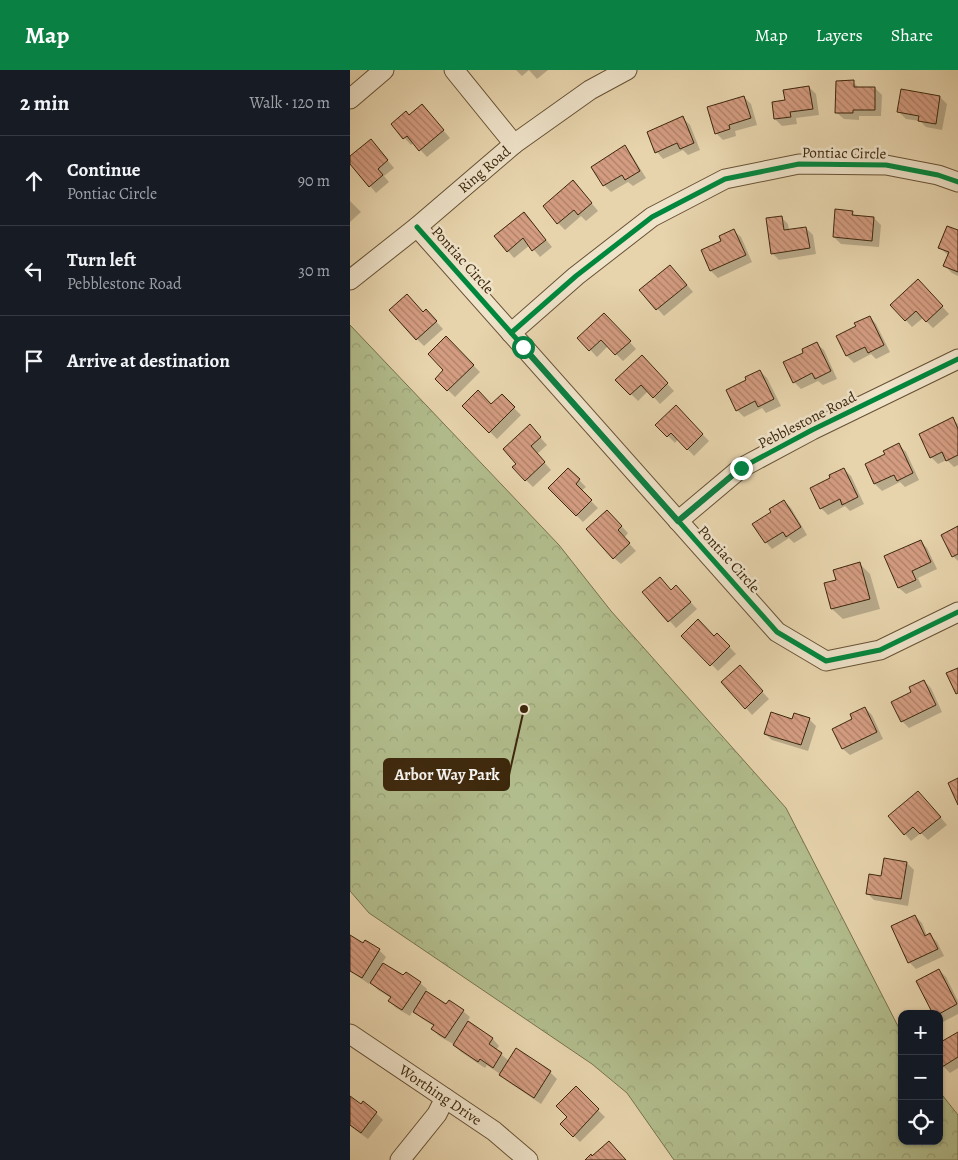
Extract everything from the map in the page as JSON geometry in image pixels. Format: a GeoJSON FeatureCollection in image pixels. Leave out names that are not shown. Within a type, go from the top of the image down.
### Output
{"type":"FeatureCollection","features":[{"type":"Feature","properties":{"kind":"street"},"geometry":{"type":"LineString","coordinates":[[350,99],[384,70]]}},
{"type":"Feature","properties":{"kind":"street"},"geometry":{"type":"LineString","coordinates":[[454,70],[514,144]]}},
{"type":"Feature","properties":{"kind":"street","name":"Ring Road"},"geometry":{"type":"LineString","coordinates":[[350,280],[514,144],[590,90],[627,70]]}},
{"type":"Feature","properties":{"kind":"street","name":"Pontiac Circle"},"geometry":{"type":"LineString","coordinates":[[511,333],[576,276],[652,217],[725,179],[799,164],[886,165],[938,174],[958,182]]}},
{"type":"Feature","properties":{"kind":"street","name":"Pontiac Circle"},"geometry":{"type":"LineString","coordinates":[[417,226],[777,632],[826,661],[880,650],[958,612]]}},
{"type":"Feature","properties":{"kind":"street","name":"Pebblestone Road"},"geometry":{"type":"LineString","coordinates":[[678,521],[741,468],[812,430],[958,359]]}},
{"type":"Feature","properties":{"kind":"street","name":"Worthing Drive"},"geometry":{"type":"LineString","coordinates":[[350,1034],[494,1131],[528,1160]]}},
{"type":"Feature","properties":{"kind":"street"},"geometry":{"type":"LineString","coordinates":[[400,1160],[436,1114],[445,1098]]}},
{"type":"Feature","properties":{"kind":"green space"},"geometry":{"type":"Polygon","coordinates":[[[350,325],[559,545],[611,611],[786,808],[898,1026],[898,1145],[943,1145],[943,1096],[958,1115],[958,1160],[674,1160],[627,1093],[592,1064],[369,913],[350,891],[350,325]]]}},
{"type":"Feature","properties":{"kind":"building"},"geometry":{"type":"Polygon","coordinates":[[[854,80],[854,87],[875,87],[875,110],[853,110],[853,113],[835,113],[836,81],[854,80]]]}},
{"type":"Feature","properties":{"kind":"building"},"geometry":{"type":"Polygon","coordinates":[[[809,86],[813,109],[790,112],[791,117],[774,119],[772,102],[785,100],[783,90],[809,86]]]}},
{"type":"Feature","properties":{"kind":"building"},"geometry":{"type":"Polygon","coordinates":[[[901,89],[940,96],[936,124],[918,121],[919,116],[897,112],[901,89]]]}},
{"type":"Feature","properties":{"kind":"building"},"geometry":{"type":"Polygon","coordinates":[[[744,96],[751,118],[729,125],[730,129],[715,134],[707,107],[744,96]]]}},
{"type":"Feature","properties":{"kind":"building"},"geometry":{"type":"Polygon","coordinates":[[[422,104],[444,130],[419,151],[407,136],[403,139],[391,124],[406,111],[409,115],[422,104]]]}},
{"type":"Feature","properties":{"kind":"building"},"geometry":{"type":"Polygon","coordinates":[[[683,116],[694,143],[680,149],[677,143],[655,153],[647,132],[683,116]]]}},
{"type":"Feature","properties":{"kind":"building"},"geometry":{"type":"Polygon","coordinates":[[[371,139],[388,160],[378,169],[383,175],[369,187],[350,164],[350,156],[371,139]]]}},
{"type":"Feature","properties":{"kind":"building"},"geometry":{"type":"Polygon","coordinates":[[[625,145],[640,171],[625,180],[622,175],[603,186],[591,167],[625,145]]]}},
{"type":"Feature","properties":{"kind":"building"},"geometry":{"type":"Polygon","coordinates":[[[573,180],[592,203],[578,215],[574,210],[557,224],[543,206],[573,180]]]}},
{"type":"Feature","properties":{"kind":"building"},"geometry":{"type":"Polygon","coordinates":[[[835,209],[853,211],[852,215],[874,217],[872,241],[833,237],[835,209]]]}},
{"type":"Feature","properties":{"kind":"building"},"geometry":{"type":"Polygon","coordinates":[[[524,212],[546,240],[532,251],[523,238],[507,252],[494,236],[524,212]]]}},
{"type":"Feature","properties":{"kind":"building"},"geometry":{"type":"Polygon","coordinates":[[[782,216],[784,230],[806,227],[810,248],[771,254],[766,218],[782,216]]]}},
{"type":"Feature","properties":{"kind":"building"},"geometry":{"type":"Polygon","coordinates":[[[947,226],[958,230],[958,272],[943,266],[949,252],[938,248],[947,226]]]}},
{"type":"Feature","properties":{"kind":"building"},"geometry":{"type":"Polygon","coordinates":[[[734,229],[746,255],[710,271],[701,250],[721,241],[719,236],[734,229]]]}},
{"type":"Feature","properties":{"kind":"building"},"geometry":{"type":"Polygon","coordinates":[[[670,265],[687,285],[656,310],[639,290],[670,265]]]}},
{"type":"Feature","properties":{"kind":"building"},"geometry":{"type":"Polygon","coordinates":[[[918,279],[943,306],[926,322],[916,311],[905,321],[890,305],[918,279]]]}},
{"type":"Feature","properties":{"kind":"building"},"geometry":{"type":"Polygon","coordinates":[[[407,294],[423,312],[426,309],[437,321],[416,340],[389,310],[407,294]]]}},
{"type":"Feature","properties":{"kind":"building"},"geometry":{"type":"Polygon","coordinates":[[[604,313],[631,341],[615,355],[601,340],[589,351],[577,338],[604,313]]]}},
{"type":"Feature","properties":{"kind":"building"},"geometry":{"type":"Polygon","coordinates":[[[870,316],[884,345],[868,353],[865,347],[846,356],[836,336],[856,326],[854,323],[870,316]]]}},
{"type":"Feature","properties":{"kind":"building"},"geometry":{"type":"Polygon","coordinates":[[[446,336],[474,365],[447,391],[435,379],[443,370],[428,354],[446,336]]]}},
{"type":"Feature","properties":{"kind":"building"},"geometry":{"type":"Polygon","coordinates":[[[817,342],[831,371],[815,379],[812,373],[793,383],[783,362],[803,353],[802,349],[817,342]]]}},
{"type":"Feature","properties":{"kind":"building"},"geometry":{"type":"Polygon","coordinates":[[[642,355],[668,383],[653,398],[641,385],[630,395],[615,380],[642,355]]]}},
{"type":"Feature","properties":{"kind":"building"},"geometry":{"type":"Polygon","coordinates":[[[760,370],[774,399],[758,407],[755,401],[736,411],[726,390],[746,380],[745,377],[760,370]]]}},
{"type":"Feature","properties":{"kind":"building"},"geometry":{"type":"Polygon","coordinates":[[[478,390],[491,404],[502,394],[515,407],[489,433],[462,406],[478,390]]]}},
{"type":"Feature","properties":{"kind":"building"},"geometry":{"type":"Polygon","coordinates":[[[676,405],[703,434],[687,450],[671,433],[667,437],[655,425],[676,405]]]}},
{"type":"Feature","properties":{"kind":"building"},"geometry":{"type":"Polygon","coordinates":[[[953,417],[958,429],[958,455],[946,461],[942,452],[930,458],[919,434],[953,417]]]}},
{"type":"Feature","properties":{"kind":"building"},"geometry":{"type":"Polygon","coordinates":[[[530,424],[541,437],[531,446],[545,462],[525,481],[512,467],[516,464],[503,449],[530,424]]]}},
{"type":"Feature","properties":{"kind":"building"},"geometry":{"type":"Polygon","coordinates":[[[899,443],[913,473],[897,481],[894,475],[874,484],[865,464],[885,454],[883,451],[899,443]]]}},
{"type":"Feature","properties":{"kind":"building"},"geometry":{"type":"Polygon","coordinates":[[[568,468],[580,479],[576,484],[592,500],[576,516],[548,488],[568,468]]]}},
{"type":"Feature","properties":{"kind":"building"},"geometry":{"type":"Polygon","coordinates":[[[844,468],[858,497],[842,505],[840,499],[820,509],[810,488],[830,478],[829,475],[844,468]]]}},
{"type":"Feature","properties":{"kind":"building"},"geometry":{"type":"Polygon","coordinates":[[[784,500],[801,527],[786,537],[783,532],[765,543],[752,524],[771,512],[769,509],[784,500]]]}},
{"type":"Feature","properties":{"kind":"building"},"geometry":{"type":"Polygon","coordinates":[[[607,510],[622,526],[618,530],[630,543],[613,559],[586,529],[607,510]]]}},
{"type":"Feature","properties":{"kind":"building"},"geometry":{"type":"Polygon","coordinates":[[[958,526],[958,554],[952,557],[941,535],[958,526]]]}},
{"type":"Feature","properties":{"kind":"building"},"geometry":{"type":"Polygon","coordinates":[[[921,540],[931,562],[912,571],[916,580],[898,588],[884,556],[921,540]]]}},
{"type":"Feature","properties":{"kind":"building"},"geometry":{"type":"Polygon","coordinates":[[[860,562],[870,599],[831,609],[824,583],[836,580],[833,570],[860,562]]]}},
{"type":"Feature","properties":{"kind":"building"},"geometry":{"type":"Polygon","coordinates":[[[660,577],[671,590],[676,585],[691,602],[668,622],[642,592],[660,577]]]}},
{"type":"Feature","properties":{"kind":"building"},"geometry":{"type":"Polygon","coordinates":[[[698,619],[714,636],[717,633],[730,646],[710,666],[681,636],[698,619]]]}},
{"type":"Feature","properties":{"kind":"building"},"geometry":{"type":"Polygon","coordinates":[[[740,665],[763,691],[745,709],[721,682],[740,665]]]}},
{"type":"Feature","properties":{"kind":"building"},"geometry":{"type":"Polygon","coordinates":[[[958,668],[958,693],[956,694],[946,673],[958,668]]]}},
{"type":"Feature","properties":{"kind":"building"},"geometry":{"type":"Polygon","coordinates":[[[924,680],[936,705],[901,722],[891,702],[911,692],[909,687],[924,680]]]}},
{"type":"Feature","properties":{"kind":"building"},"geometry":{"type":"Polygon","coordinates":[[[865,707],[877,732],[842,749],[832,729],[852,719],[850,714],[865,707]]]}},
{"type":"Feature","properties":{"kind":"building"},"geometry":{"type":"Polygon","coordinates":[[[771,712],[792,719],[794,713],[810,718],[801,745],[764,734],[771,712]]]}},
{"type":"Feature","properties":{"kind":"building"},"geometry":{"type":"Polygon","coordinates":[[[958,778],[958,805],[948,783],[958,778]]]}},
{"type":"Feature","properties":{"kind":"building"},"geometry":{"type":"Polygon","coordinates":[[[918,791],[941,817],[920,834],[913,827],[904,835],[888,816],[918,791]]]}},
{"type":"Feature","properties":{"kind":"building"},"geometry":{"type":"Polygon","coordinates":[[[884,858],[907,862],[901,899],[866,894],[869,874],[881,876],[884,858]]]}},
{"type":"Feature","properties":{"kind":"building"},"geometry":{"type":"Polygon","coordinates":[[[915,915],[925,936],[930,933],[938,949],[908,963],[891,926],[915,915]]]}},
{"type":"Feature","properties":{"kind":"building"},"geometry":{"type":"Polygon","coordinates":[[[350,935],[363,943],[365,940],[380,949],[362,978],[350,971],[350,935]]]}},
{"type":"Feature","properties":{"kind":"building"},"geometry":{"type":"Polygon","coordinates":[[[383,963],[403,975],[406,972],[421,982],[402,1010],[388,1001],[391,997],[370,983],[383,963]]]}},
{"type":"Feature","properties":{"kind":"building"},"geometry":{"type":"Polygon","coordinates":[[[939,969],[957,1004],[943,1012],[943,1010],[931,1010],[916,981],[939,969]]]}},
{"type":"Feature","properties":{"kind":"building"},"geometry":{"type":"Polygon","coordinates":[[[426,991],[446,1004],[449,1000],[464,1010],[445,1038],[431,1029],[434,1025],[413,1012],[426,991]]]}},
{"type":"Feature","properties":{"kind":"building"},"geometry":{"type":"Polygon","coordinates":[[[468,1021],[493,1038],[489,1044],[502,1053],[493,1068],[480,1059],[478,1062],[453,1045],[468,1021]]]}},
{"type":"Feature","properties":{"kind":"building"},"geometry":{"type":"Polygon","coordinates":[[[958,1032],[958,1057],[943,1066],[943,1055],[943,1041],[958,1032]]]}},
{"type":"Feature","properties":{"kind":"building"},"geometry":{"type":"Polygon","coordinates":[[[516,1048],[551,1071],[534,1098],[499,1075],[516,1048]]]}},
{"type":"Feature","properties":{"kind":"building"},"geometry":{"type":"Polygon","coordinates":[[[576,1086],[599,1109],[573,1137],[560,1124],[567,1117],[556,1106],[576,1086]]]}},
{"type":"Feature","properties":{"kind":"building"},"geometry":{"type":"Polygon","coordinates":[[[350,1096],[361,1104],[363,1101],[377,1112],[361,1133],[350,1125],[350,1096]]]}},
{"type":"Feature","properties":{"kind":"building"},"geometry":{"type":"Polygon","coordinates":[[[609,1141],[626,1160],[585,1160],[591,1154],[592,1156],[609,1141]]]}},
{"type":"Feature","properties":{"kind":"cycle path"},"geometry":{"type":"LineString","coordinates":[[511,333],[576,276],[652,217],[725,179],[799,164],[886,165],[938,175],[958,182]]}},
{"type":"Feature","properties":{"kind":"cycle path"},"geometry":{"type":"LineString","coordinates":[[417,227],[777,632],[826,661],[880,650],[958,612]]}},
{"type":"Feature","properties":{"kind":"cycle path"},"geometry":{"type":"LineString","coordinates":[[678,521],[741,468],[812,430],[958,359]]}},
{"type":"Feature","properties":{"kind":"place","name":"Arbor Way Park"},"geometry":{"type":"Point","coordinates":[524,709]}},
{"type":"Feature","properties":{"kind":"route"},"geometry":{"type":"LineString","coordinates":[[523,347],[678,521],[741,468]]}}]}
